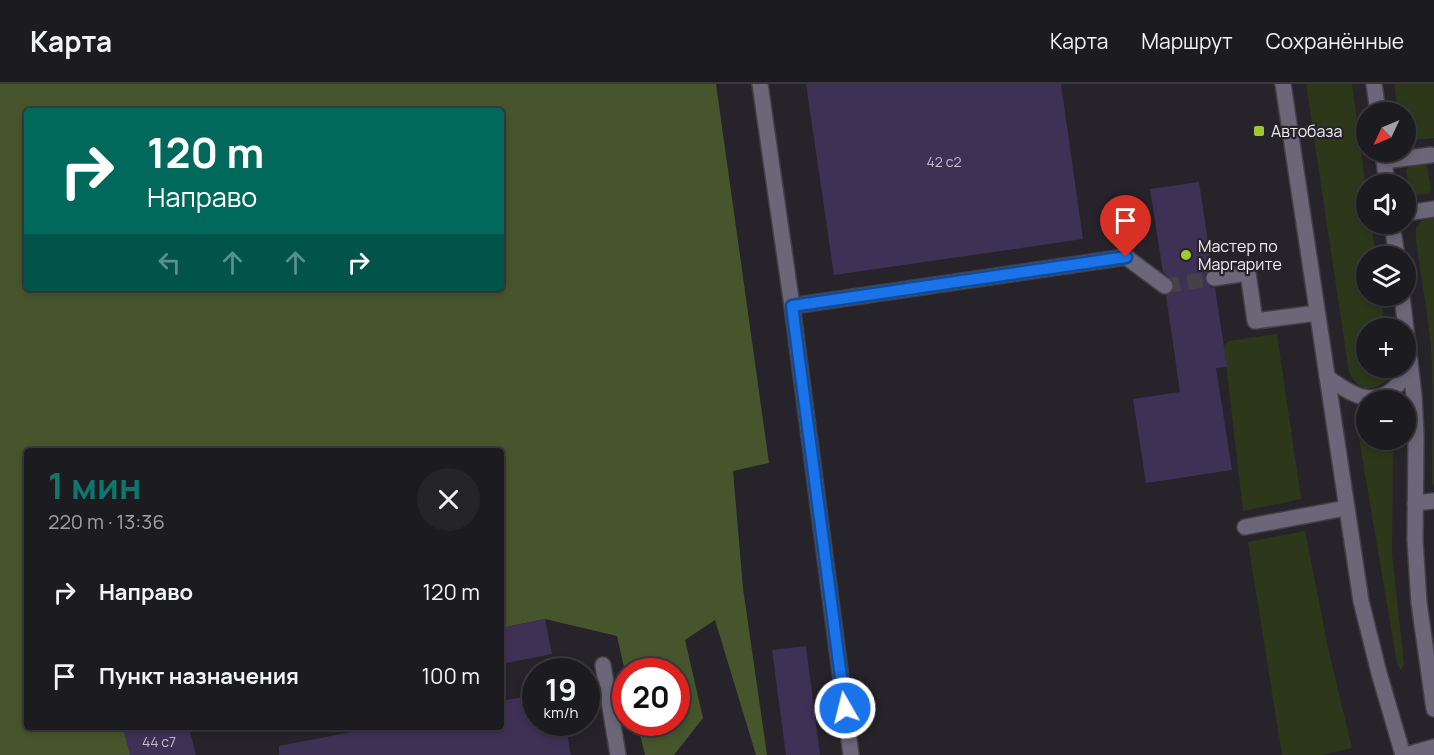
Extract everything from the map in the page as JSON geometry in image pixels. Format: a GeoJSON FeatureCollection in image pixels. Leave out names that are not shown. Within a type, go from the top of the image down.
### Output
{"type":"FeatureCollection","features":[{"type":"Feature","properties":{"kind":"street"},"geometry":{"type":"LineString","coordinates":[[760,84],[792,306],[851,755]]}},
{"type":"Feature","properties":{"kind":"street"},"geometry":{"type":"LineString","coordinates":[[1283,84],[1361,601],[1379,673],[1405,755],[1434,747]]}},
{"type":"Feature","properties":{"kind":"street"},"geometry":{"type":"LineString","coordinates":[[1374,84],[1377,102]]}},
{"type":"Feature","properties":{"kind":"street"},"geometry":{"type":"LineString","coordinates":[[1416,156],[1431,156]]}},
{"type":"Feature","properties":{"kind":"street"},"geometry":{"type":"LineString","coordinates":[[1416,212],[1434,209]]}},
{"type":"Feature","properties":{"kind":"street"},"geometry":{"type":"LineString","coordinates":[[792,306],[1126,257],[1165,286]]}},
{"type":"Feature","properties":{"kind":"street"},"geometry":{"type":"LineString","coordinates":[[1214,278],[1248,273],[1255,321],[1317,313]]}},
{"type":"Feature","properties":{"kind":"street"},"geometry":{"type":"LineString","coordinates":[[1327,376],[1347,392],[1360,398],[1373,399],[1387,394],[1402,378]]}},
{"type":"Feature","properties":{"kind":"street"},"geometry":{"type":"LineString","coordinates":[[1411,378],[1416,435],[1414,540],[1419,603],[1434,709]]}},
{"type":"Feature","properties":{"kind":"street"},"geometry":{"type":"LineString","coordinates":[[1415,503],[1434,501]]}},
{"type":"Feature","properties":{"kind":"street"},"geometry":{"type":"LineString","coordinates":[[1245,527],[1346,508]]}},
{"type":"Feature","properties":{"kind":"street"},"geometry":{"type":"LineString","coordinates":[[603,665],[618,755]]}},
{"type":"Feature","properties":{"kind":"green space"},"geometry":{"type":"Polygon","coordinates":[[[0,84],[716,84],[769,463],[733,471],[743,588],[767,755],[756,755],[715,620],[685,640],[689,658],[622,658],[617,636],[545,619],[504,627],[504,448],[24,448],[24,730],[124,730],[131,755],[0,755],[0,84]]]}},
{"type":"Feature","properties":{"kind":"green space"},"geometry":{"type":"Polygon","coordinates":[[[1306,84],[1352,84],[1356,114],[1356,162],[1362,162],[1364,174],[1356,174],[1356,234],[1373,234],[1374,246],[1356,246],[1356,306],[1382,306],[1384,318],[1356,318],[1356,378],[1387,378],[1386,381],[1374,387],[1365,388],[1357,383],[1349,372],[1306,84]]]}},
{"type":"Feature","properties":{"kind":"green space"},"geometry":{"type":"Polygon","coordinates":[[[1394,84],[1434,84],[1434,138],[1416,140],[1416,102],[1397,102],[1394,84]]]}},
{"type":"Feature","properties":{"kind":"green space"},"geometry":{"type":"Polygon","coordinates":[[[1425,163],[1427,166],[1431,190],[1428,194],[1416,195],[1416,174],[1407,174],[1406,170],[1411,165],[1425,163]]]}},
{"type":"Feature","properties":{"kind":"green space"},"geometry":{"type":"Polygon","coordinates":[[[1434,218],[1434,485],[1432,484],[1431,346],[1416,241],[1416,229],[1421,221],[1434,218]]]}},
{"type":"Feature","properties":{"kind":"green space"},"geometry":{"type":"Polygon","coordinates":[[[1277,334],[1301,499],[1243,511],[1224,346],[1229,341],[1277,334]]]}},
{"type":"Feature","properties":{"kind":"green space"},"geometry":{"type":"Polygon","coordinates":[[[1361,450],[1393,450],[1392,554],[1404,664],[1401,670],[1397,664],[1361,450]]]}},
{"type":"Feature","properties":{"kind":"green space"},"geometry":{"type":"Polygon","coordinates":[[[1305,531],[1328,648],[1352,748],[1322,755],[1282,755],[1248,542],[1305,531]]]}},
{"type":"Feature","properties":{"kind":"green space"},"geometry":{"type":"Polygon","coordinates":[[[690,662],[703,718],[690,735],[690,662]]]}},
{"type":"Feature","properties":{"kind":"green space"},"geometry":{"type":"Polygon","coordinates":[[[640,736],[689,736],[674,755],[645,755],[640,736]]]}},
{"type":"Feature","properties":{"kind":"building"},"geometry":{"type":"Polygon","coordinates":[[[806,84],[1061,84],[1083,239],[834,275],[806,84]]]}},
{"type":"Feature","properties":{"kind":"building"},"geometry":{"type":"Polygon","coordinates":[[[1199,182],[1212,268],[1205,274],[1205,280],[1210,287],[1215,288],[1227,367],[1216,368],[1232,470],[1146,483],[1133,399],[1180,392],[1166,295],[1175,287],[1171,279],[1163,272],[1150,189],[1199,182]]]}},
{"type":"Feature","properties":{"kind":"building"},"geometry":{"type":"Polygon","coordinates":[[[545,619],[552,654],[522,658],[522,660],[504,663],[504,627],[545,619]]]}},
{"type":"Feature","properties":{"kind":"building"},"geometry":{"type":"Polygon","coordinates":[[[806,646],[820,755],[786,755],[772,650],[806,646]]]}},
{"type":"Feature","properties":{"kind":"building"},"geometry":{"type":"Polygon","coordinates":[[[522,697],[522,736],[567,736],[571,755],[279,755],[279,746],[362,730],[504,730],[504,700],[522,697]]]}},
{"type":"Feature","properties":{"kind":"building"},"geometry":{"type":"Polygon","coordinates":[[[124,730],[190,730],[196,755],[130,755],[124,730]]]}},
{"type":"Feature","properties":{"kind":"tunnel"},"geometry":{"type":"LineString","coordinates":[[1165,286],[1214,278]]}},
{"type":"Feature","properties":{"kind":"place","name":"Автобаза"},"geometry":{"type":"Point","coordinates":[1259,131]}},
{"type":"Feature","properties":{"kind":"place","name":"Мастер по Маргарите"},"geometry":{"type":"Point","coordinates":[1186,255]}},
{"type":"Feature","properties":{"kind":"route"},"geometry":{"type":"LineString","coordinates":[[845,708],[792,306],[1126,257]]}}]}
